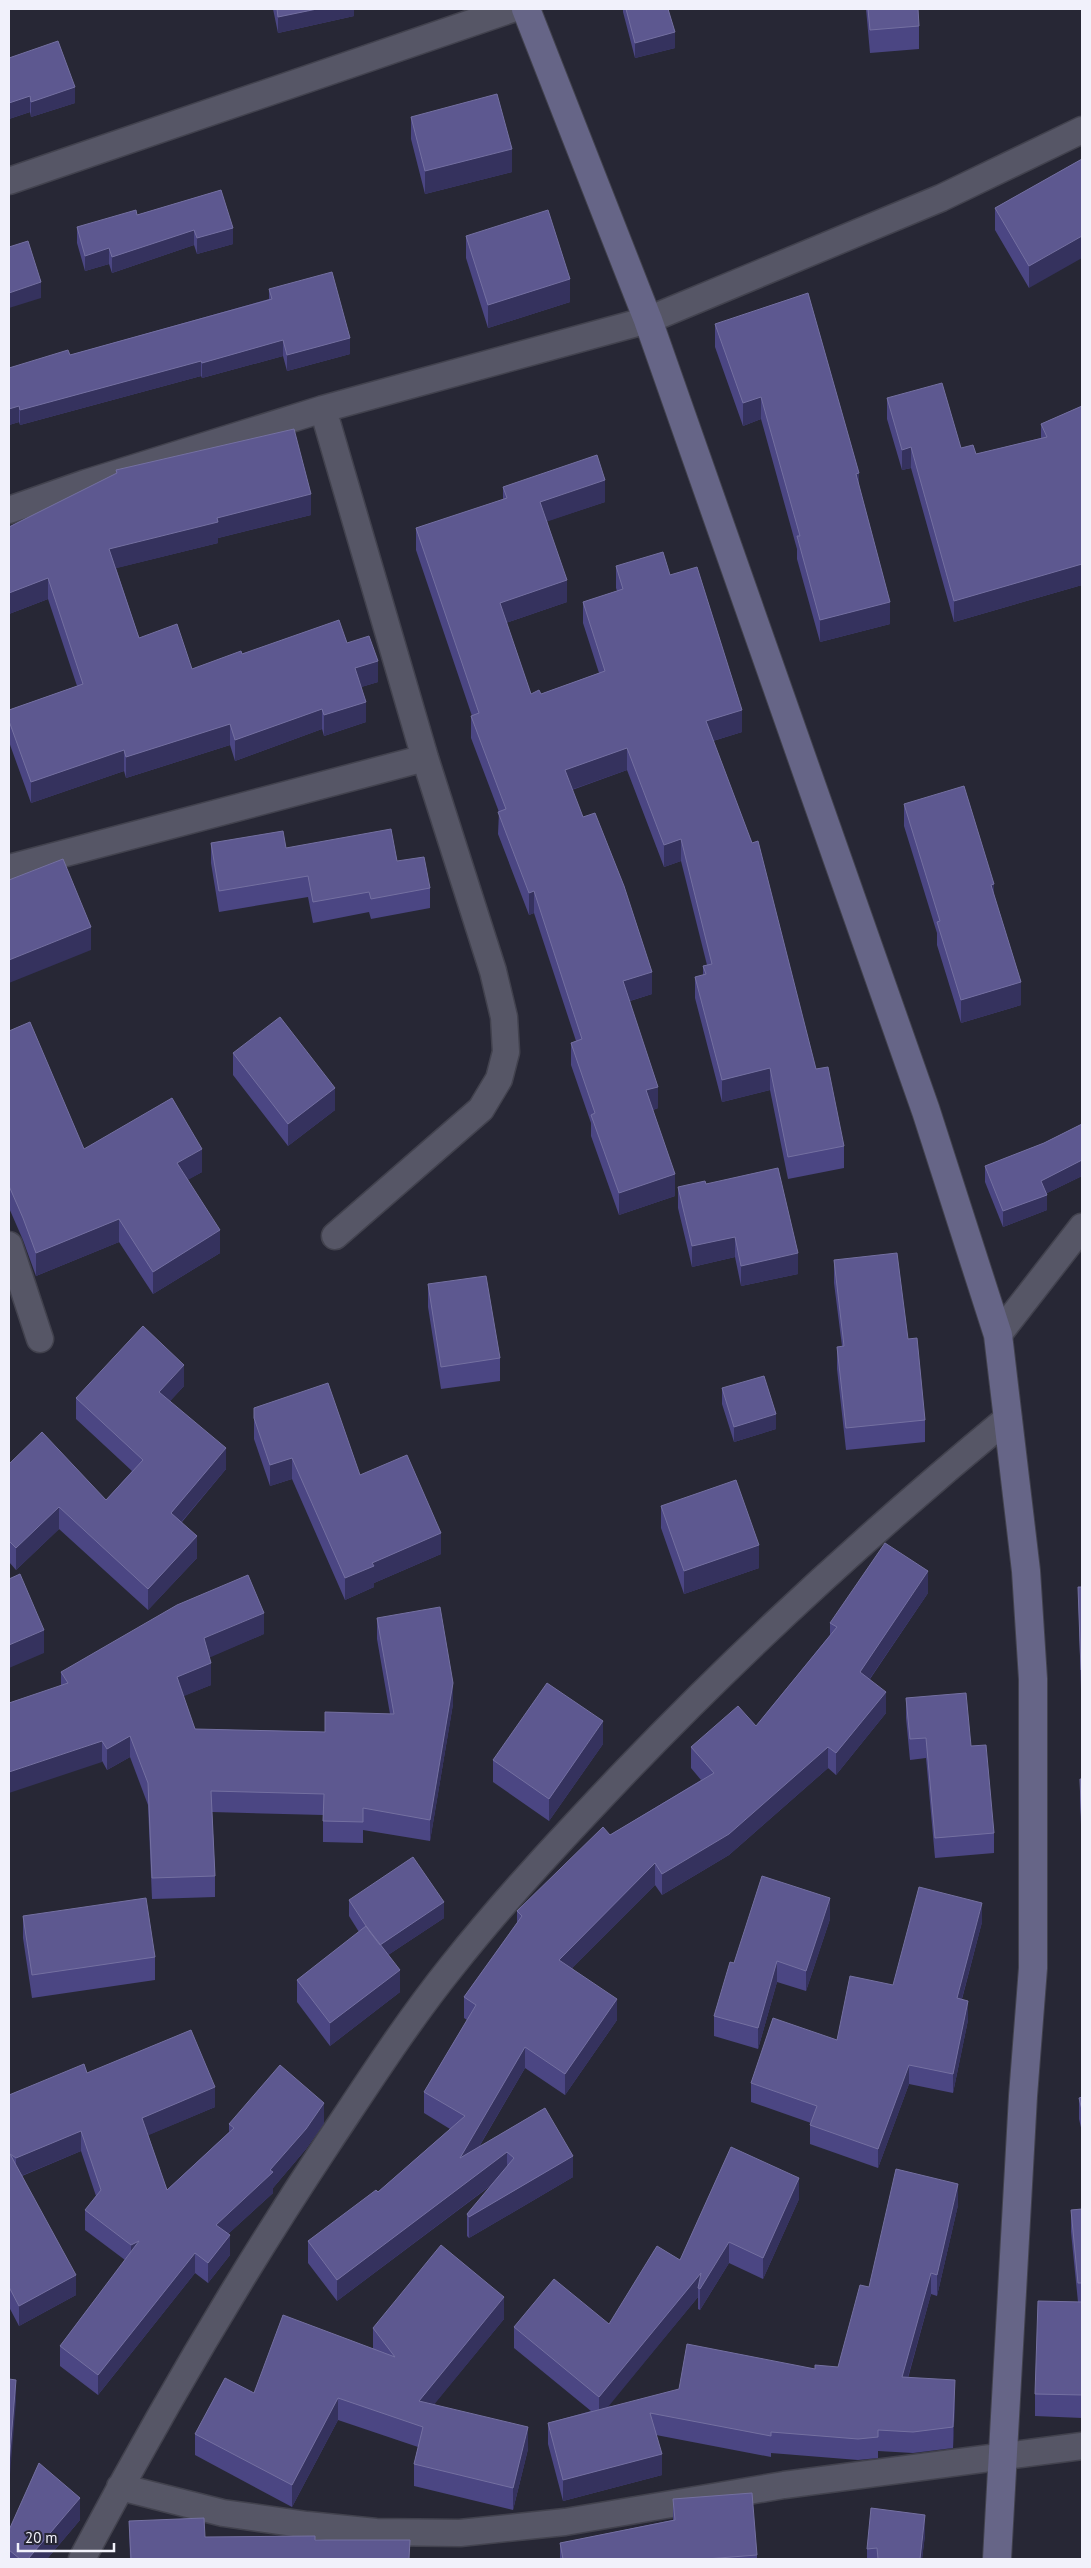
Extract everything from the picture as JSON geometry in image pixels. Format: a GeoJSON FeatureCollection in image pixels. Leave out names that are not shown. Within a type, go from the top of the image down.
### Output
{"type":"FeatureCollection","features":[{"type":"Feature","properties":{"kind":"street"},"geometry":{"type":"LineString","coordinates":[[9,180],[512,9]]}},
{"type":"Feature","properties":{"kind":"street"},"geometry":{"type":"LineString","coordinates":[[526,9],[648,320],[926,1111],[998,1335],[1026,1571],[1033,1679],[1033,1968],[1023,2096],[997,2559]]}},
{"type":"Feature","properties":{"kind":"street"},"geometry":{"type":"LineString","coordinates":[[9,510],[324,409],[648,320],[942,198],[1082,130]]}},
{"type":"Feature","properties":{"kind":"street"},"geometry":{"type":"LineString","coordinates":[[324,409],[425,758],[493,971],[504,1017],[506,1052],[499,1078],[481,1109],[334,1236]]}},
{"type":"Feature","properties":{"kind":"street"},"geometry":{"type":"LineString","coordinates":[[9,868],[425,758]]}},
{"type":"Feature","properties":{"kind":"street"},"geometry":{"type":"LineString","coordinates":[[998,1335],[1082,1227]]}},
{"type":"Feature","properties":{"kind":"street"},"geometry":{"type":"LineString","coordinates":[[9,1245],[40,1339]]}},
{"type":"Feature","properties":{"kind":"street"},"geometry":{"type":"LineString","coordinates":[[82,2559],[120,2487],[262,2242],[386,2056],[452,1966],[562,1838],[710,1684],[897,1510],[1008,1418]]}},
{"type":"Feature","properties":{"kind":"street"},"geometry":{"type":"LineString","coordinates":[[120,2487],[223,2512],[307,2525],[376,2532],[460,2533],[565,2522],[784,2485],[1003,2454],[1082,2446]]}},
{"type":"Feature","properties":{"kind":"building"},"geometry":{"type":"Polygon","coordinates":[[[277,9],[317,9],[278,17],[277,9]]]}},
{"type":"Feature","properties":{"kind":"building"},"geometry":{"type":"Polygon","coordinates":[[[626,9],[668,9],[675,32],[635,43],[626,9]]]}},
{"type":"Feature","properties":{"kind":"building"},"geometry":{"type":"Polygon","coordinates":[[[868,9],[918,9],[919,26],[870,30],[868,9]]]}},
{"type":"Feature","properties":{"kind":"building"},"geometry":{"type":"Polygon","coordinates":[[[58,41],[75,87],[31,102],[30,96],[9,103],[9,58],[58,41]]]}},
{"type":"Feature","properties":{"kind":"building"},"geometry":{"type":"Polygon","coordinates":[[[497,94],[512,149],[425,171],[411,117],[497,94]]]}},
{"type":"Feature","properties":{"kind":"building"},"geometry":{"type":"Polygon","coordinates":[[[1082,159],[1082,236],[1029,266],[995,208],[1082,159]]]}},
{"type":"Feature","properties":{"kind":"building"},"geometry":{"type":"Polygon","coordinates":[[[221,190],[233,228],[197,238],[194,230],[112,257],[109,248],[85,256],[77,227],[136,210],[137,215],[221,190]]]}},
{"type":"Feature","properties":{"kind":"building"},"geometry":{"type":"Polygon","coordinates":[[[548,210],[570,279],[488,305],[466,236],[548,210]]]}},
{"type":"Feature","properties":{"kind":"building"},"geometry":{"type":"Polygon","coordinates":[[[28,241],[41,282],[9,293],[9,247],[28,241]]]}},
{"type":"Feature","properties":{"kind":"building"},"geometry":{"type":"Polygon","coordinates":[[[332,272],[350,338],[287,355],[283,340],[20,410],[19,406],[9,409],[9,368],[68,350],[70,355],[272,299],[269,289],[332,272]]]}},
{"type":"Feature","properties":{"kind":"building"},"geometry":{"type":"Polygon","coordinates":[[[808,293],[859,473],[856,474],[890,602],[820,620],[797,536],[800,536],[761,397],[743,403],[715,324],[808,293]]]}},
{"type":"Feature","properties":{"kind":"building"},"geometry":{"type":"Polygon","coordinates":[[[942,383],[961,448],[973,445],[976,454],[1047,437],[1041,424],[1082,406],[1082,564],[954,601],[911,447],[902,450],[887,398],[942,383]]]}},
{"type":"Feature","properties":{"kind":"building"},"geometry":{"type":"Polygon","coordinates":[[[294,429],[311,494],[217,518],[218,522],[109,549],[139,638],[177,624],[192,669],[241,651],[242,654],[339,620],[347,643],[369,636],[378,661],[355,668],[366,702],[324,715],[322,709],[235,740],[230,724],[126,757],[124,750],[31,782],[9,721],[9,710],[83,684],[48,578],[9,593],[9,527],[117,473],[116,470],[294,429]]]}},
{"type":"Feature","properties":{"kind":"building"},"geometry":{"type":"Polygon","coordinates":[[[597,455],[605,480],[540,502],[567,580],[500,603],[531,694],[539,690],[541,694],[605,671],[583,602],[623,589],[616,566],[663,552],[670,575],[697,567],[742,710],[706,721],[752,843],[758,841],[816,1069],[828,1067],[844,1146],[788,1157],[770,1068],[722,1080],[695,977],[706,974],[703,966],[712,964],[681,839],[664,845],[627,748],[565,770],[583,817],[595,813],[624,886],[652,972],[623,981],[658,1087],[646,1090],[675,1174],[619,1193],[591,1115],[595,1113],[571,1043],[582,1039],[534,891],[529,893],[498,812],[506,809],[471,716],[479,713],[416,528],[507,498],[503,487],[597,455]]]}},
{"type":"Feature","properties":{"kind":"building"},"geometry":{"type":"Polygon","coordinates":[[[964,786],[994,884],[991,885],[1021,982],[961,1000],[937,922],[940,921],[904,804],[964,786]]]}},
{"type":"Feature","properties":{"kind":"building"},"geometry":{"type":"Polygon","coordinates":[[[391,829],[397,861],[424,857],[430,888],[371,899],[369,892],[313,902],[308,876],[219,891],[211,843],[283,831],[286,848],[391,829]]]}},
{"type":"Feature","properties":{"kind":"building"},"geometry":{"type":"Polygon","coordinates":[[[63,859],[91,927],[9,960],[9,880],[63,859]]]}},
{"type":"Feature","properties":{"kind":"building"},"geometry":{"type":"Polygon","coordinates":[[[280,1017],[335,1088],[288,1124],[233,1053],[280,1017]]]}},
{"type":"Feature","properties":{"kind":"building"},"geometry":{"type":"Polygon","coordinates":[[[30,1022],[84,1149],[172,1098],[202,1149],[177,1163],[220,1230],[153,1272],[119,1219],[36,1253],[9,1186],[9,1031],[30,1022]]]}},
{"type":"Feature","properties":{"kind":"building"},"geometry":{"type":"Polygon","coordinates":[[[1082,1124],[1082,1160],[1041,1181],[1047,1195],[1003,1211],[985,1166],[1044,1143],[1082,1124]]]}},
{"type":"Feature","properties":{"kind":"building"},"geometry":{"type":"Polygon","coordinates":[[[778,1168],[798,1253],[741,1266],[735,1237],[692,1246],[678,1187],[705,1181],[706,1184],[778,1168]]]}},
{"type":"Feature","properties":{"kind":"building"},"geometry":{"type":"Polygon","coordinates":[[[897,1253],[908,1339],[917,1338],[925,1420],[846,1428],[837,1347],[844,1346],[834,1260],[897,1253]]]}},
{"type":"Feature","properties":{"kind":"building"},"geometry":{"type":"Polygon","coordinates":[[[486,1276],[500,1358],[441,1367],[428,1284],[486,1276]]]}},
{"type":"Feature","properties":{"kind":"building"},"geometry":{"type":"Polygon","coordinates":[[[143,1326],[184,1365],[159,1392],[226,1448],[171,1513],[197,1536],[148,1589],[59,1507],[16,1548],[9,1541],[9,1464],[42,1432],[106,1500],[143,1460],[76,1398],[143,1326]]]}},
{"type":"Feature","properties":{"kind":"building"},"geometry":{"type":"Polygon","coordinates":[[[764,1376],[776,1414],[734,1427],[722,1388],[764,1376]]]}},
{"type":"Feature","properties":{"kind":"building"},"geometry":{"type":"Polygon","coordinates":[[[328,1383],[360,1475],[407,1455],[441,1533],[372,1563],[374,1566],[345,1578],[292,1458],[270,1465],[254,1418],[254,1408],[328,1383]]]}},
{"type":"Feature","properties":{"kind":"building"},"geometry":{"type":"Polygon","coordinates":[[[736,1480],[759,1545],[684,1571],[661,1506],[736,1480]]]}},
{"type":"Feature","properties":{"kind":"building"},"geometry":{"type":"Polygon","coordinates":[[[885,1543],[928,1571],[860,1672],[886,1692],[836,1753],[828,1747],[729,1834],[662,1874],[655,1863],[559,1960],[617,1999],[565,2074],[525,2047],[460,2158],[545,2108],[573,2156],[469,2217],[467,2214],[514,2158],[507,2152],[337,2280],[308,2241],[376,2190],[378,2192],[465,2116],[424,2092],[476,2005],[464,1997],[522,1916],[517,1911],[603,1827],[610,1835],[714,1773],[691,1747],[738,1706],[756,1726],[837,1627],[830,1623],[885,1543]]]}},
{"type":"Feature","properties":{"kind":"building"},"geometry":{"type":"Polygon","coordinates":[[[20,1574],[44,1630],[9,1645],[9,1579],[20,1574]]]}},
{"type":"Feature","properties":{"kind":"building"},"geometry":{"type":"Polygon","coordinates":[[[248,1575],[264,1613],[204,1638],[211,1663],[177,1677],[195,1729],[325,1732],[325,1712],[394,1714],[377,1618],[440,1607],[453,1683],[430,1820],[363,1808],[363,1822],[323,1821],[324,1794],[211,1791],[215,1876],[152,1878],[148,1783],[130,1736],[107,1749],[102,1741],[9,1772],[9,1703],[68,1683],[61,1672],[177,1605],[248,1575]]]}},
{"type":"Feature","properties":{"kind":"building"},"geometry":{"type":"Polygon","coordinates":[[[1078,1587],[1082,1587],[1082,1669],[1081,1670],[1078,1587]]]}},
{"type":"Feature","properties":{"kind":"building"},"geometry":{"type":"Polygon","coordinates":[[[547,1683],[603,1721],[549,1799],[493,1760],[547,1683]]]}},
{"type":"Feature","properties":{"kind":"building"},"geometry":{"type":"Polygon","coordinates":[[[966,1693],[971,1746],[986,1745],[994,1833],[935,1838],[926,1738],[910,1739],[906,1698],[966,1693]]]}},
{"type":"Feature","properties":{"kind":"building"},"geometry":{"type":"Polygon","coordinates":[[[1080,1779],[1082,1779],[1082,1829],[1080,1779]]]}},
{"type":"Feature","properties":{"kind":"building"},"geometry":{"type":"Polygon","coordinates":[[[413,1857],[444,1902],[380,1945],[349,1900],[413,1857]]]}},
{"type":"Feature","properties":{"kind":"building"},"geometry":{"type":"Polygon","coordinates":[[[762,1876],[830,1898],[806,1971],[777,1961],[758,2028],[714,2016],[730,1962],[734,1963],[762,1876]]]}},
{"type":"Feature","properties":{"kind":"building"},"geometry":{"type":"Polygon","coordinates":[[[919,1887],[982,1903],[957,1998],[968,2001],[953,2074],[909,2065],[878,2149],[810,2125],[817,2106],[751,2083],[773,2018],[837,2040],[850,1976],[893,1985],[919,1887]]]}},
{"type":"Feature","properties":{"kind":"building"},"geometry":{"type":"Polygon","coordinates":[[[146,1898],[155,1957],[32,1975],[23,1916],[146,1898]]]}},
{"type":"Feature","properties":{"kind":"building"},"geometry":{"type":"Polygon","coordinates":[[[366,1926],[400,1970],[330,2023],[297,1980],[366,1926]]]}},
{"type":"Feature","properties":{"kind":"building"},"geometry":{"type":"Polygon","coordinates":[[[191,2030],[215,2087],[142,2118],[167,2190],[234,2128],[229,2124],[280,2065],[324,2103],[306,2129],[270,2170],[273,2172],[216,2225],[230,2235],[208,2263],[195,2253],[98,2375],[60,2346],[139,2241],[131,2245],[85,2210],[101,2190],[81,2131],[16,2158],[10,2154],[76,2275],[19,2306],[9,2287],[9,2095],[84,2064],[87,2073],[191,2030]]]}},
{"type":"Feature","properties":{"kind":"building"},"geometry":{"type":"Polygon","coordinates":[[[1082,2097],[1082,2110],[1079,2098],[1082,2097]]]}},
{"type":"Feature","properties":{"kind":"building"},"geometry":{"type":"Polygon","coordinates":[[[731,2147],[799,2178],[763,2258],[729,2242],[700,2289],[698,2288],[701,2273],[599,2397],[514,2327],[554,2279],[609,2324],[657,2246],[680,2260],[731,2147]]]}},
{"type":"Feature","properties":{"kind":"building"},"geometry":{"type":"Polygon","coordinates":[[[896,2169],[958,2184],[937,2275],[931,2273],[902,2377],[955,2380],[953,2427],[913,2432],[878,2430],[878,2437],[858,2439],[771,2432],[771,2436],[650,2413],[662,2454],[563,2480],[548,2423],[679,2389],[687,2344],[815,2369],[815,2365],[838,2367],[860,2285],[869,2287],[896,2169]]]}},
{"type":"Feature","properties":{"kind":"building"},"geometry":{"type":"Polygon","coordinates":[[[1082,2209],[1082,2283],[1078,2283],[1071,2210],[1082,2209]]]}},
{"type":"Feature","properties":{"kind":"building"},"geometry":{"type":"Polygon","coordinates":[[[441,2245],[504,2297],[419,2401],[528,2427],[513,2488],[414,2464],[423,2427],[338,2398],[292,2485],[195,2434],[225,2378],[254,2393],[283,2315],[395,2357],[373,2328],[441,2245]]]}},
{"type":"Feature","properties":{"kind":"building"},"geometry":{"type":"Polygon","coordinates":[[[1038,2301],[1082,2302],[1082,2395],[1035,2394],[1038,2301]]]}},
{"type":"Feature","properties":{"kind":"building"},"geometry":{"type":"Polygon","coordinates":[[[9,2379],[16,2380],[9,2464],[9,2379]]]}},
{"type":"Feature","properties":{"kind":"building"},"geometry":{"type":"Polygon","coordinates":[[[39,2463],[80,2498],[28,2559],[20,2559],[9,2550],[9,2530],[39,2463]]]}},
{"type":"Feature","properties":{"kind":"building"},"geometry":{"type":"Polygon","coordinates":[[[752,2493],[757,2555],[706,2559],[563,2559],[560,2543],[675,2520],[673,2499],[752,2493]]]}},
{"type":"Feature","properties":{"kind":"building"},"geometry":{"type":"Polygon","coordinates":[[[871,2508],[925,2515],[920,2559],[878,2559],[877,2548],[867,2549],[871,2508]]]}},
{"type":"Feature","properties":{"kind":"building"},"geometry":{"type":"Polygon","coordinates":[[[204,2518],[205,2537],[315,2536],[315,2540],[410,2540],[409,2559],[131,2559],[129,2521],[204,2518]]]}}]}
